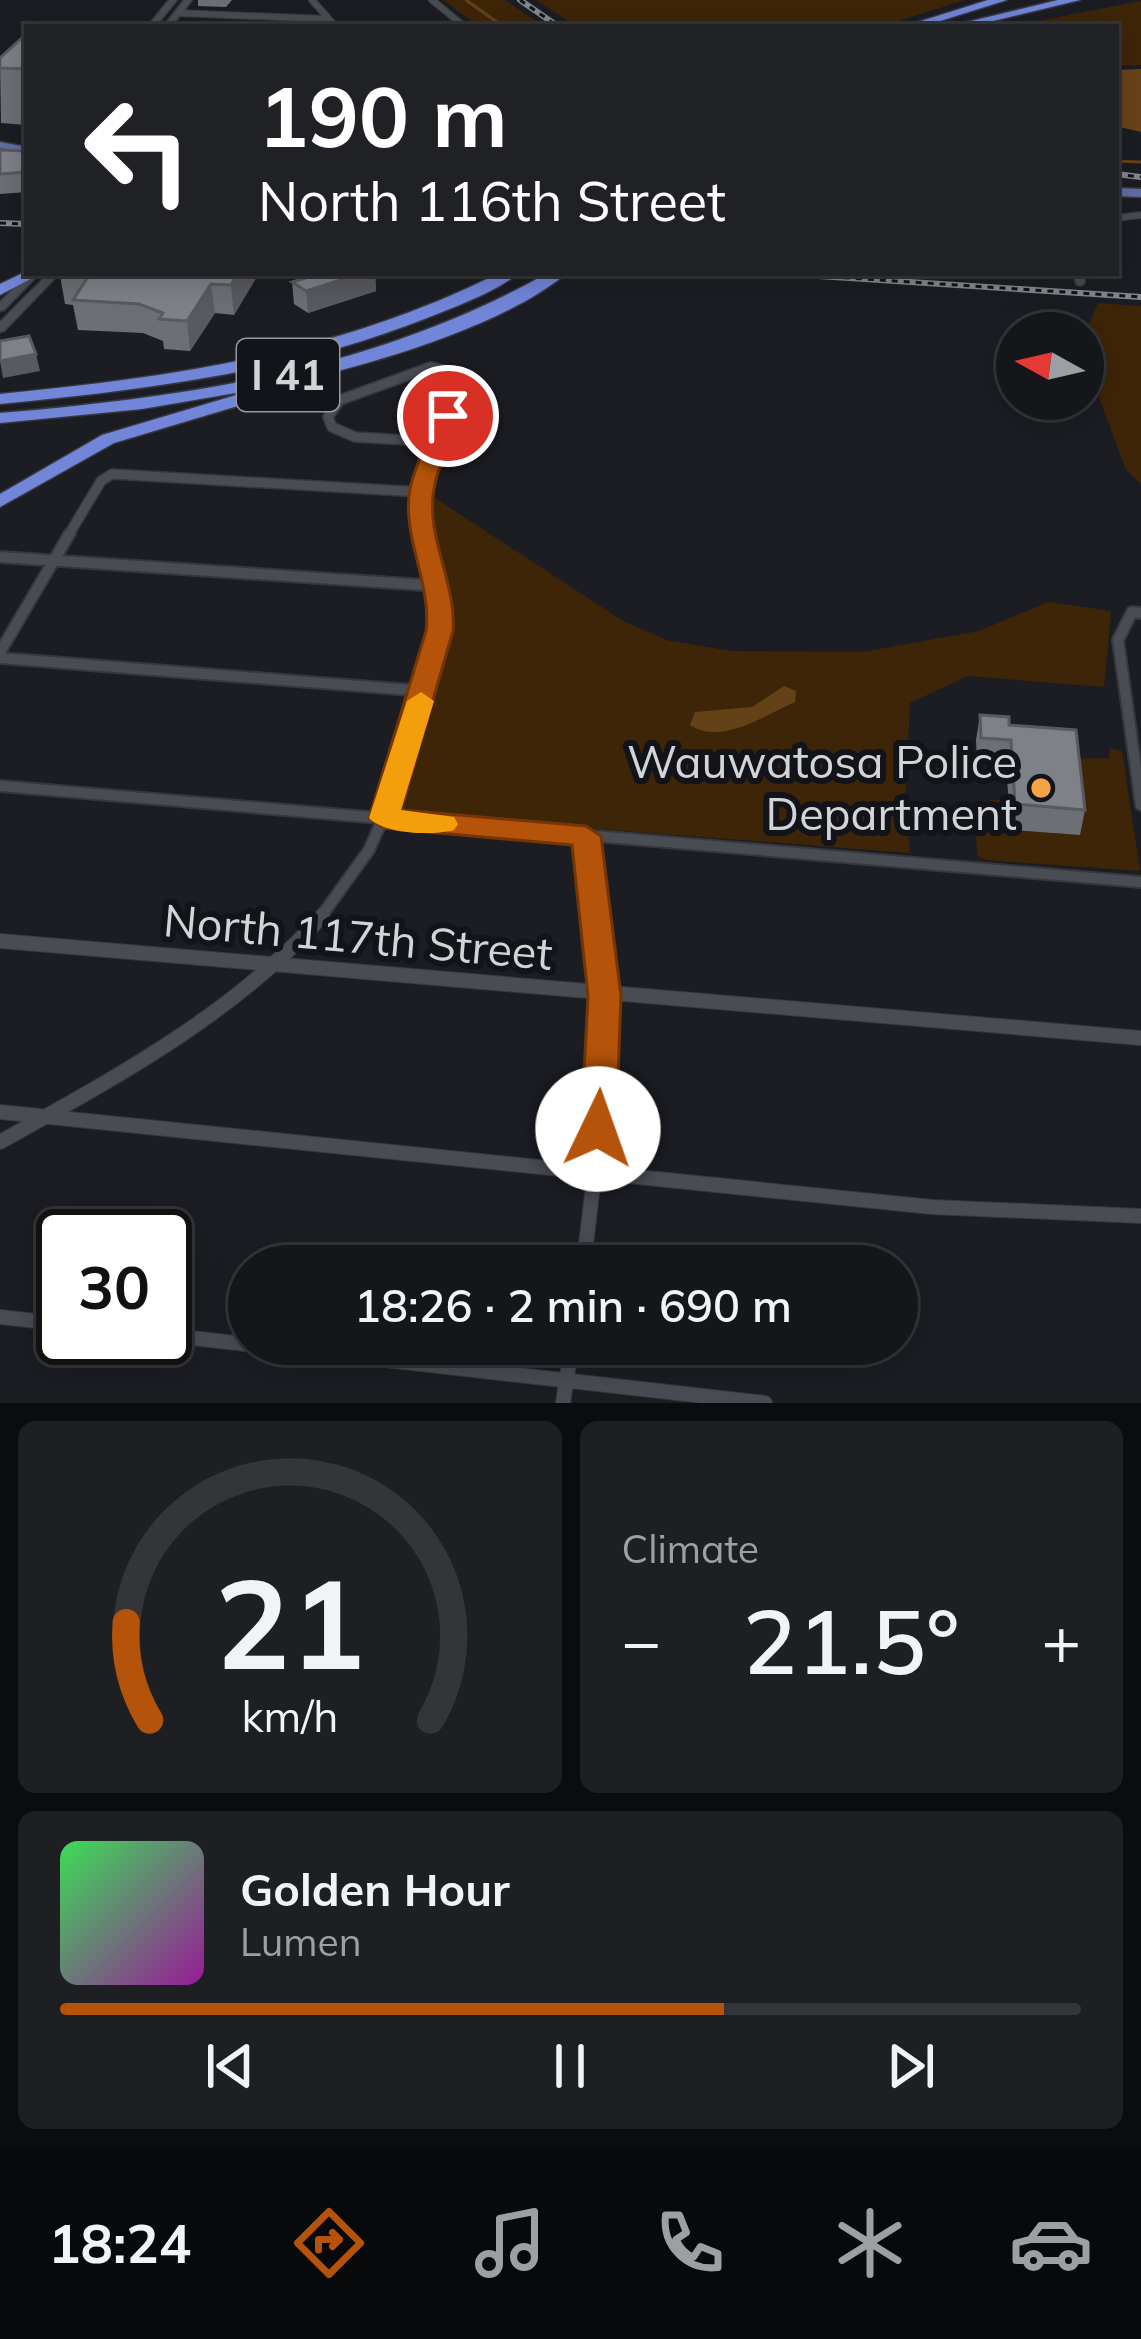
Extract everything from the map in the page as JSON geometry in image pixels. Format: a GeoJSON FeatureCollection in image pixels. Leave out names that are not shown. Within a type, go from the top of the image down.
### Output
{"type":"FeatureCollection","features":[{"type":"Feature","properties":{"kind":"highway"},"geometry":{"type":"LineString","coordinates":[[899,24],[1001,0]]}},
{"type":"Feature","properties":{"kind":"highway"},"geometry":{"type":"LineString","coordinates":[[966,24],[1074,0]]}},
{"type":"Feature","properties":{"kind":"highway"},"geometry":{"type":"LineString","coordinates":[[917,24],[970,6]]}},
{"type":"Feature","properties":{"kind":"highway"},"geometry":{"type":"LineString","coordinates":[[1,304],[32,276]]}},
{"type":"Feature","properties":{"kind":"highway","name":"I 41"},"geometry":{"type":"LineString","coordinates":[[0,399],[173,380],[286,356],[424,314],[505,276]]}},
{"type":"Feature","properties":{"kind":"highway","name":"I 41"},"geometry":{"type":"LineString","coordinates":[[0,418],[138,404],[306,372],[423,338],[553,276]]}},
{"type":"Feature","properties":{"kind":"highway"},"geometry":{"type":"LineString","coordinates":[[0,502],[97,444],[263,393],[306,372]]}},
{"type":"Feature","properties":{"kind":"main road"},"geometry":{"type":"LineString","coordinates":[[153,24],[175,0]]}},
{"type":"Feature","properties":{"kind":"main road"},"geometry":{"type":"LineString","coordinates":[[175,0],[173,8],[178,13]]}},
{"type":"Feature","properties":{"kind":"main road"},"geometry":{"type":"LineString","coordinates":[[167,24],[188,0]]}},
{"type":"Feature","properties":{"kind":"main road"},"geometry":{"type":"LineString","coordinates":[[163,12],[170,15],[166,24]]}},
{"type":"Feature","properties":{"kind":"main road"},"geometry":{"type":"LineString","coordinates":[[0,329],[53,276]]}},
{"type":"Feature","properties":{"kind":"main road"},"geometry":{"type":"LineString","coordinates":[[1,304],[26,306]]}},
{"type":"Feature","properties":{"kind":"street"},"geometry":{"type":"LineString","coordinates":[[312,0],[333,24]]}},
{"type":"Feature","properties":{"kind":"street"},"geometry":{"type":"LineString","coordinates":[[432,0],[461,24]]}},
{"type":"Feature","properties":{"kind":"street"},"geometry":{"type":"LineString","coordinates":[[178,13],[327,19]]}},
{"type":"Feature","properties":{"kind":"street"},"geometry":{"type":"LineString","coordinates":[[0,1142],[173,1046],[276,966],[340,896],[384,818],[440,631],[440,586],[428,545],[421,492],[440,442],[458,373],[431,367],[340,400],[328,417],[332,428],[355,437],[440,442]]}},
{"type":"Feature","properties":{"kind":"street"},"geometry":{"type":"LineString","coordinates":[[421,492],[125,472],[100,481],[0,655],[424,691]]}},
{"type":"Feature","properties":{"kind":"street"},"geometry":{"type":"LineString","coordinates":[[0,557],[440,586]]}},
{"type":"Feature","properties":{"kind":"street"},"geometry":{"type":"LineString","coordinates":[[1136,612],[1120,628],[1118,652],[1141,805]]}},
{"type":"Feature","properties":{"kind":"street"},"geometry":{"type":"LineString","coordinates":[[0,786],[1141,882]]}},
{"type":"Feature","properties":{"kind":"street"},"geometry":{"type":"LineString","coordinates":[[586,836],[604,996],[596,1173],[586,1245]]}},
{"type":"Feature","properties":{"kind":"street","name":"North 117th Street"},"geometry":{"type":"LineString","coordinates":[[0,940],[604,996],[1141,1038]]}},
{"type":"Feature","properties":{"kind":"street"},"geometry":{"type":"LineString","coordinates":[[0,1112],[932,1207],[1141,1216]]}},
{"type":"Feature","properties":{"kind":"street"},"geometry":{"type":"LineString","coordinates":[[0,1317],[36,1321]]}},
{"type":"Feature","properties":{"kind":"street"},"geometry":{"type":"LineString","coordinates":[[192,1338],[765,1403]]}},
{"type":"Feature","properties":{"kind":"street"},"geometry":{"type":"LineString","coordinates":[[563,1403],[569,1365]]}},
{"type":"Feature","properties":{"kind":"shaded area"},"geometry":{"type":"Polygon","coordinates":[[[443,0],[505,0],[541,24],[476,24],[443,0]]]}},
{"type":"Feature","properties":{"kind":"shaded area"},"geometry":{"type":"Polygon","coordinates":[[[536,0],[965,0],[889,24],[572,24],[536,0]]]}},
{"type":"Feature","properties":{"kind":"shaded area"},"geometry":{"type":"Polygon","coordinates":[[[1141,1],[1141,65],[1119,66],[1119,24],[1022,24],[1141,1]]]}},
{"type":"Feature","properties":{"kind":"shaded area"},"geometry":{"type":"Polygon","coordinates":[[[1141,69],[1141,132],[1119,127],[1119,70],[1141,69]]]}},
{"type":"Feature","properties":{"kind":"shaded area"},"geometry":{"type":"Polygon","coordinates":[[[1098,303],[1141,306],[1141,484],[1126,470],[1104,411],[1104,312],[1094,312],[1098,303]]]}},
{"type":"Feature","properties":{"kind":"shaded area"},"geometry":{"type":"Polygon","coordinates":[[[429,494],[623,621],[666,640],[732,651],[863,652],[979,631],[1048,602],[1111,611],[1104,687],[968,676],[910,703],[905,808],[910,853],[391,813],[448,590],[430,524],[429,494]]]}},
{"type":"Feature","properties":{"kind":"shaded area"},"geometry":{"type":"Polygon","coordinates":[[[784,686],[796,691],[795,702],[743,726],[716,732],[690,725],[695,712],[752,707],[784,686]]]}},
{"type":"Feature","properties":{"kind":"shaded area"},"geometry":{"type":"Polygon","coordinates":[[[1109,748],[1122,751],[1140,871],[985,860],[977,855],[976,826],[993,828],[990,800],[1008,800],[1011,829],[1062,834],[1071,759],[1110,758],[1109,748]]]}},
{"type":"Feature","properties":{"kind":"building"},"geometry":{"type":"Polygon","coordinates":[[[24,38],[24,69],[0,68],[0,58],[24,38]]]}},
{"type":"Feature","properties":{"kind":"building"},"geometry":{"type":"Polygon","coordinates":[[[0,150],[24,151],[24,172],[0,174],[0,150]]]}},
{"type":"Feature","properties":{"kind":"building"},"geometry":{"type":"Polygon","coordinates":[[[74,276],[236,276],[231,285],[211,284],[187,321],[159,319],[163,313],[139,304],[73,300],[88,277],[74,276]]]}},
{"type":"Feature","properties":{"kind":"building"},"geometry":{"type":"Polygon","coordinates":[[[312,276],[354,276],[306,291],[292,282],[312,276]]]}},
{"type":"Feature","properties":{"kind":"building"},"geometry":{"type":"Polygon","coordinates":[[[29,336],[36,354],[0,361],[0,341],[29,336]]]}},
{"type":"Feature","properties":{"kind":"building"},"geometry":{"type":"Polygon","coordinates":[[[980,715],[1009,717],[1009,725],[1076,730],[1085,810],[1015,804],[1011,740],[981,738],[980,715]]]}},
{"type":"Feature","properties":{"kind":"waterway"},"geometry":{"type":"LineString","coordinates":[[466,0],[500,24]]}},
{"type":"Feature","properties":{"kind":"waterway"},"geometry":{"type":"LineString","coordinates":[[1119,161],[1141,162]]}},
{"type":"Feature","properties":{"kind":"railway"},"geometry":{"type":"LineString","coordinates":[[520,0],[555,24]]}},
{"type":"Feature","properties":{"kind":"railway"},"geometry":{"type":"LineString","coordinates":[[1119,174],[1141,177]]}},
{"type":"Feature","properties":{"kind":"railway"},"geometry":{"type":"LineString","coordinates":[[0,223],[24,224]]}},
{"type":"Feature","properties":{"kind":"railway"},"geometry":{"type":"LineString","coordinates":[[818,276],[1141,297]]}},
{"type":"Feature","properties":{"kind":"slow traffic"},"geometry":{"type":"LineString","coordinates":[[421,701],[384,818],[443,824]]}},
{"type":"Feature","properties":{"kind":"place","name":"Wauwatosa Police Department"},"geometry":{"type":"Point","coordinates":[1041,788]}},
{"type":"Feature","properties":{"kind":"route"},"geometry":{"type":"LineString","coordinates":[[448,416],[421,492],[428,545],[440,586],[440,631],[384,818],[586,836],[604,996],[598,1129]]}}]}
